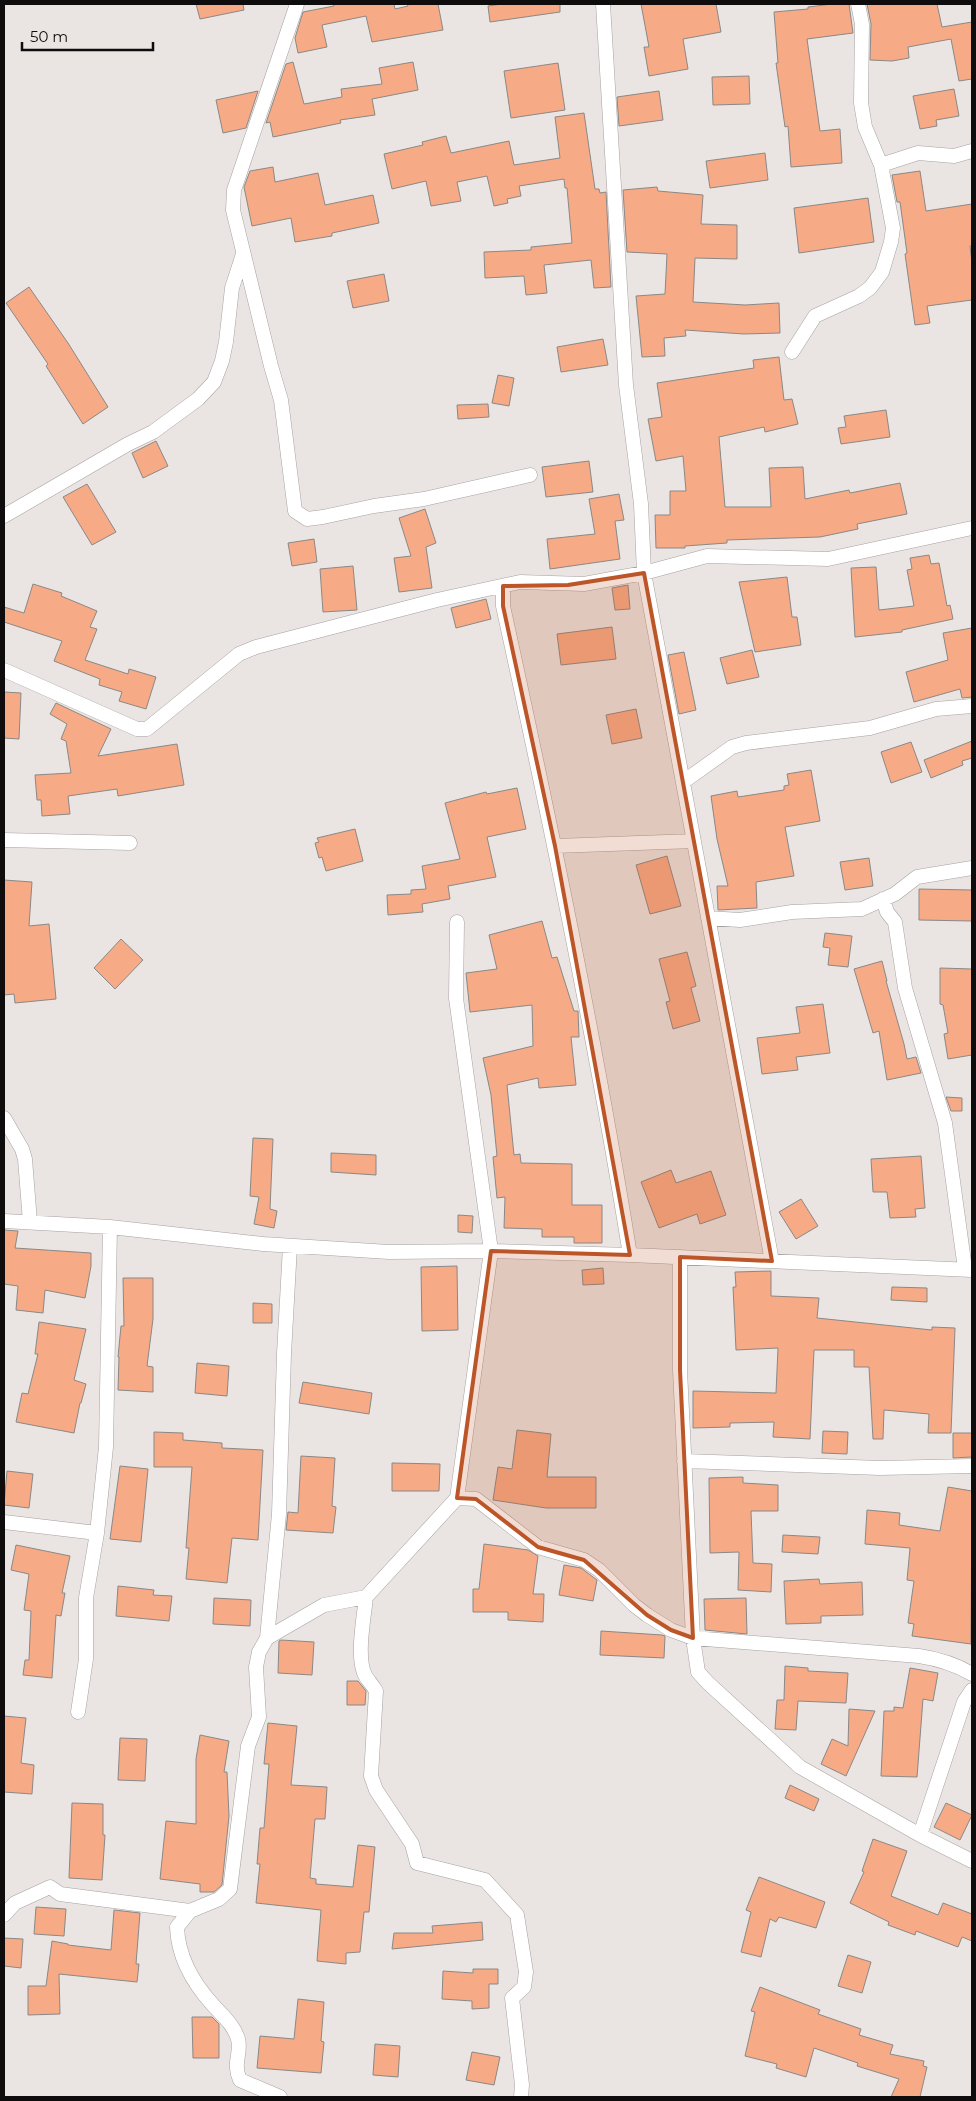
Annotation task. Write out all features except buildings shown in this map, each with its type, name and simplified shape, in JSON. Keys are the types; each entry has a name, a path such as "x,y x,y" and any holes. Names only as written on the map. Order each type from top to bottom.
{"street":[{"path":"297,4 234,190 233,210 280,400 295,510 307,519 323,517 374,506 424,499 530,475"},
{"path":"604,4 626,385 641,504 644,573 772,1261"},
{"path":"792,352 815,316 859,296 870,288 882,272 891,242 893,228 881,164 865,127 861,103 862,24 858,4"},
{"path":"881,164 918,153 954,156 972,151"},
{"path":"4,516 128,444 153,432 198,399 214,382 222,361 226,342 232,288 244,253"},
{"path":"4,670 137,729 147,729 239,654 256,647 437,600 520,582 584,584 644,573 707,556 828,559 972,528"},
{"path":"503,586 503,606 555,846 609,1125 630,1255"},
{"path":"683,782 732,747 746,743 870,728 936,709 972,706"},
{"path":"4,840 130,843"},
{"path":"555,846 694,841"},
{"path":"708,918 740,920 792,912 862,909 895,894 917,877 972,868"},
{"path":"4,1221 110,1227 290,1246 390,1252 491,1251 630,1255 969,1270 945,1123 905,988 895,922 887,912 883,899"},
{"path":"267,1638 324,1605 366,1597 457,1498 491,1251 456,998 457,922"},
{"path":"4,1118 22,1149 25,1159 30,1222"},
{"path":"78,1712 86,1659 86,1598 106,1448 110,1227"},
{"path":"280,2097 240,2080 236,2070 238,2040 232,2026 201,1991 182,1959 177,1939 177,1927 190,1911 219,1899 230,1889 248,1746 259,1717 256,1667 259,1652 267,1638 279,1514 282,1391 290,1246"},
{"path":"680,1257 680,1342 684,1461 693,1638 698,1672 800,1767 920,1835 972,1861"},
{"path":"684,1461 880,1468 972,1466"},
{"path":"457,1498 476,1499 538,1547 584,1560 599,1570 647,1616 670,1630 693,1638 919,1656 943,1660 972,1674"},
{"path":"4,1522 96,1533"},
{"path":"366,1597 362,1661 365,1676 376,1691 371,1776 376,1790 412,1844 417,1863 485,1880 516,1915 526,1972 524,1987 512,1998 522,2085 521,2097"},
{"path":"920,1835 964,1702 972,1690"},
{"path":"4,1915 15,1903 50,1887 60,1894 190,1911"}],"highlighted area":[{"path":"644,573 772,1261 680,1257 680,1370 693,1638 671,1630 647,1615 584,1560 538,1547 476,1499 457,1498 491,1251 630,1255 555,846 503,606 503,586 568,585"}]}
